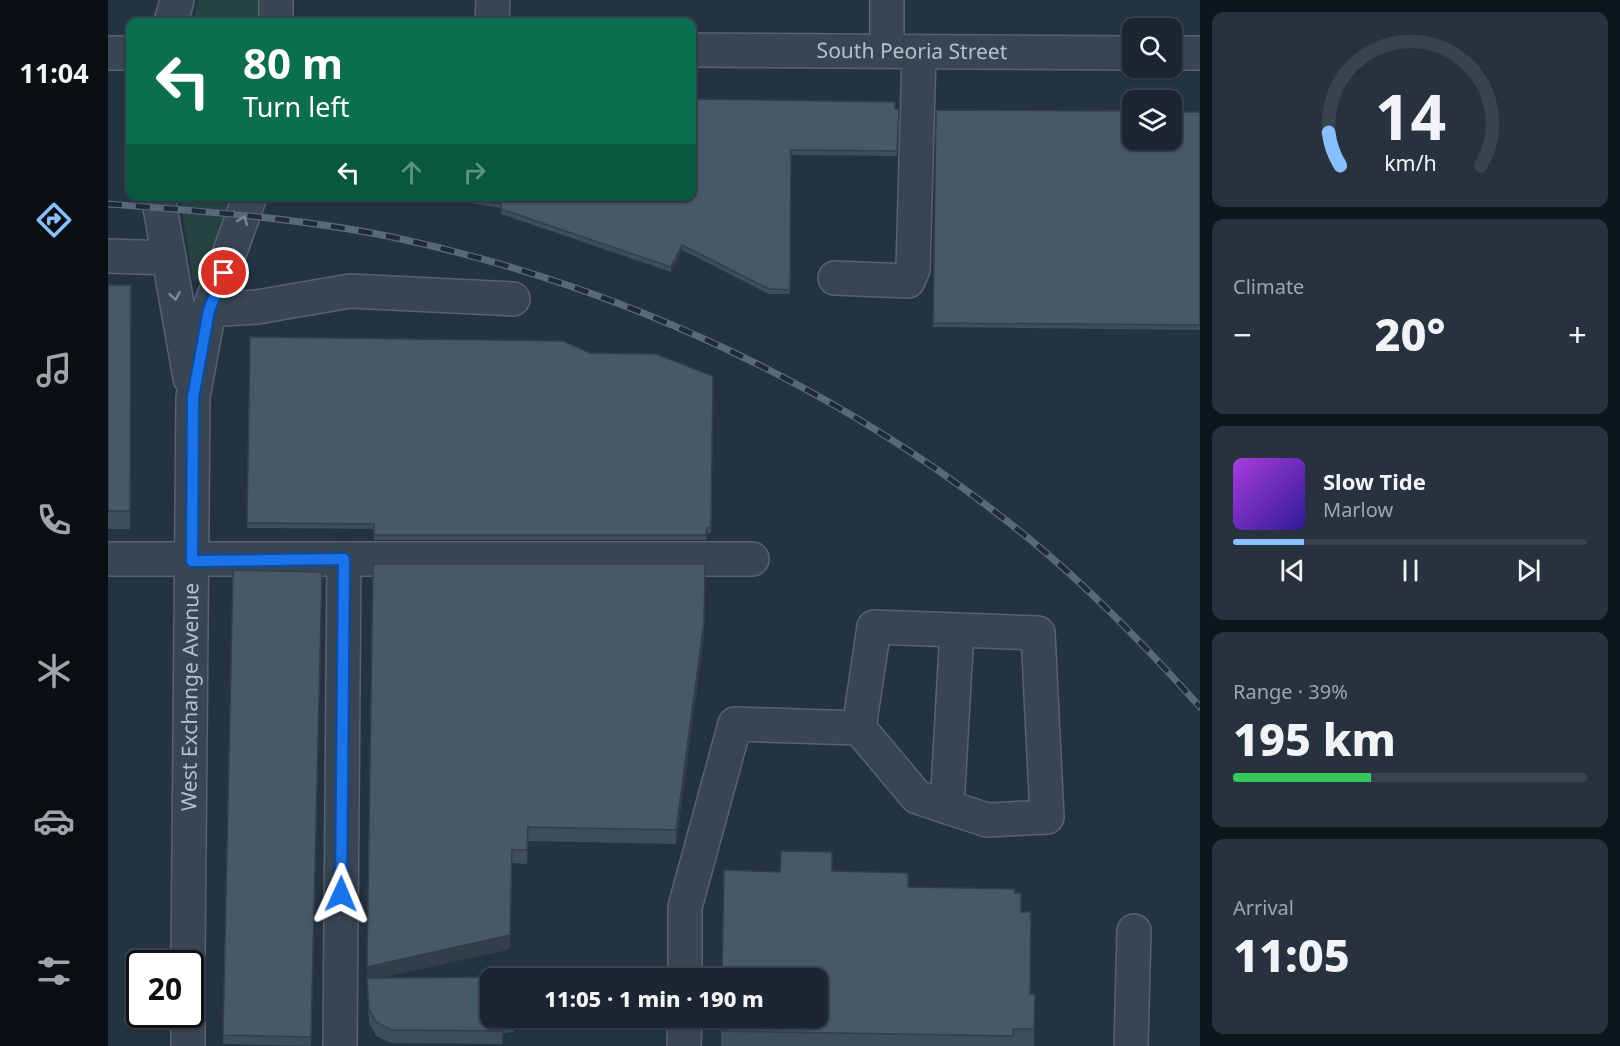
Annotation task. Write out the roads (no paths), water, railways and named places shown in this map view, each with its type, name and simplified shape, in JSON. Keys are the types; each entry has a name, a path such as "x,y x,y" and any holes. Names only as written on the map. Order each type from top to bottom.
{"street":[{"path":"172,18 177,0"},
{"path":"276,0 276,18"},
{"path":"492,18 493,0"},
{"path":"836,278 908,281 913,269 903,52 887,0"},
{"name":"South Peoria Street","path":"696,50 1122,53"},
{"path":"108,53 126,53"},
{"path":"1182,53 1200,53"},
{"name":"West Exchange Avenue","path":"159,201 193,398"},
{"name":"West Exchange Avenue","path":"188,950 193,398 209,310 248,201"},
{"path":"108,256 168,258"},
{"path":"209,310 257,307 350,291 513,299"},
{"path":"108,559 192,561 752,559"},
{"path":"340,1046 344,559"},
{"path":"685,968 685,907 735,724 859,728 917,797 987,820 1047,817 1038,633 874,627 859,728"},
{"path":"947,807 957,630"},
{"path":"1131,1046 1134,931"},
{"path":"188,1028 188,1046"},
{"path":"684,1046 685,1028"}],"railway":[{"path":"108,204 286,220 392,237 478,258 563,284 646,314 727,350 806,390 883,434 956,483 1027,537 1095,597 1200,707"}]}
